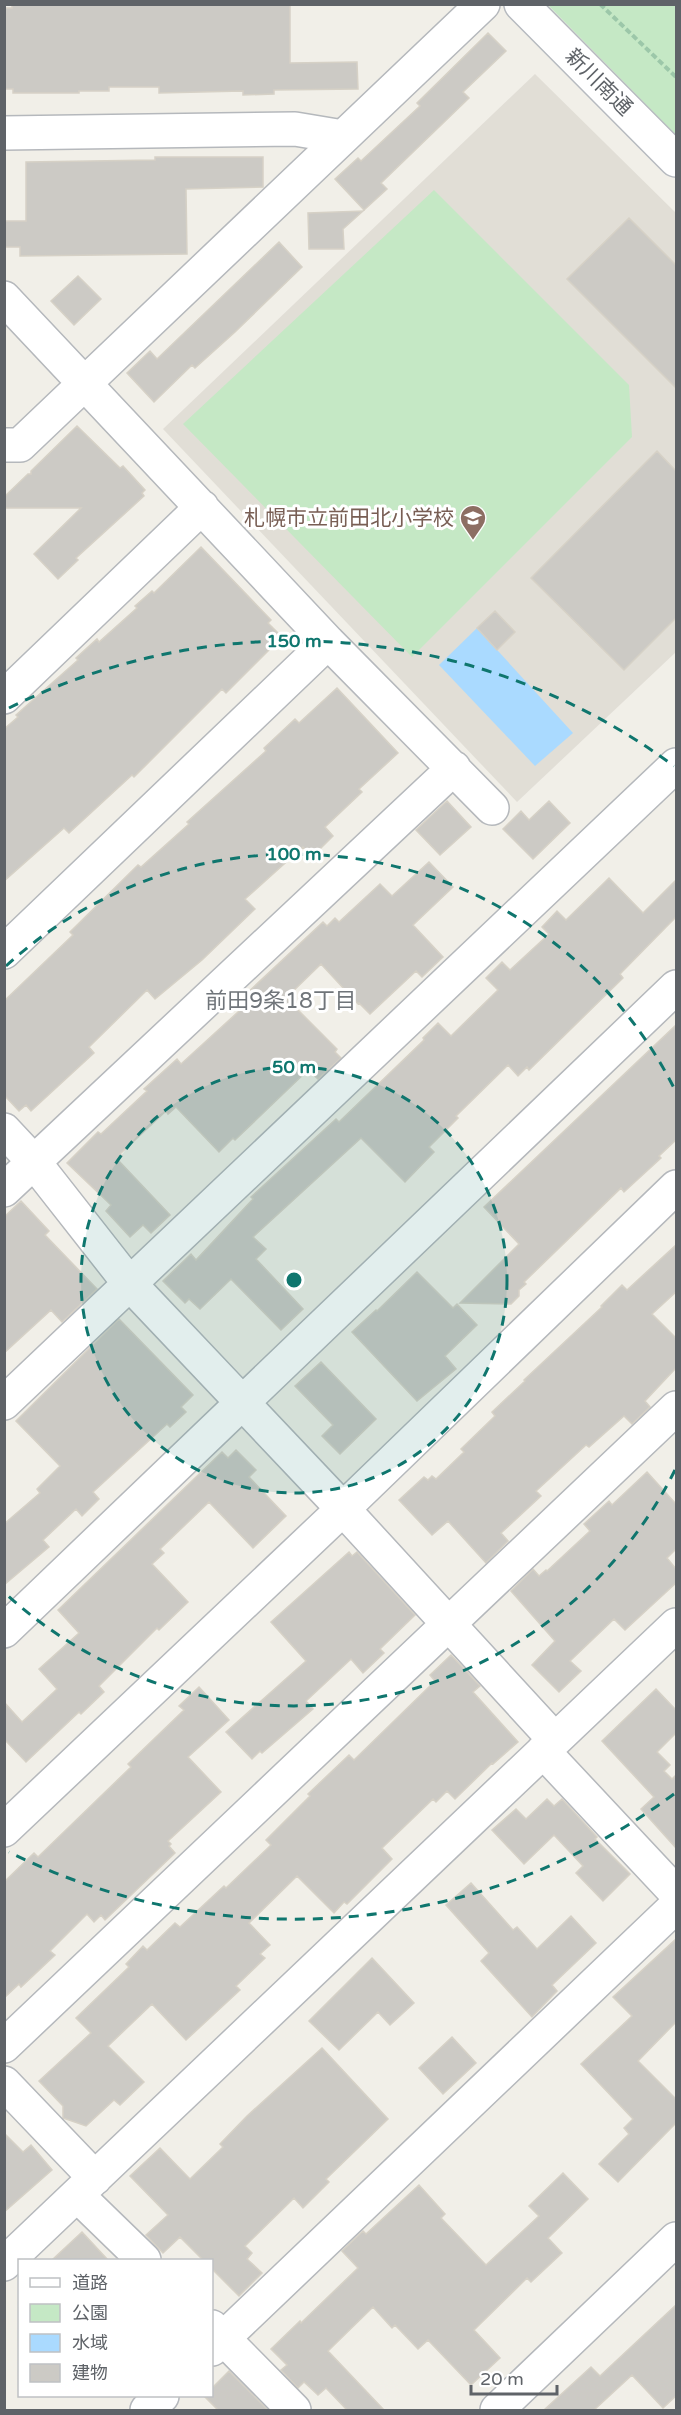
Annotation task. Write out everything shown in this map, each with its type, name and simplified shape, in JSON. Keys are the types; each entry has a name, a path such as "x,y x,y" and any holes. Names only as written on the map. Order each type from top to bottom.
{"street":[{"path":"4,445 20,445 483,4"},
{"name":"新川南通","path":"521,4 676,160"},
{"path":"4,133 296,129 343,138"},
{"path":"4,298 328,642 492,808"},
{"path":"6,693 202,507"},
{"path":"4,952 328,642"},
{"path":"4,1402 676,765"},
{"path":"4,1190 454,768"},
{"path":"4,1631 676,987"},
{"path":"4,1130 34,1162 129,1283 243,1402 449,1625 549,1746 676,1893"},
{"path":"4,1830 343,1509 676,1187"},
{"path":"4,2046 676,1408"},
{"path":"4,2264 676,1624"},
{"path":"294,2410 215,2338 676,1906"},
{"path":"4,2084 143,2259"},
{"path":"496,2410 676,2240"},
{"path":"147,2410 161,2397"}],"path":[{"path":"600,4 676,77"}],"shaded area":[{"name":"札幌市立前田北小学校","path":"535,74 676,213 676,652 517,802 163,429"}],"green space":[{"path":"548,5 676,5 676,135"},
{"path":"434,190 629,385 632,437 412,657 183,424"}],"water":[{"path":"477,628 573,733 535,766 439,665"}],"building":[{"path":"12,4 290,4 290,63 357,62 358,89 274,90 274,94 243,95 243,91 159,93 159,87 109,87 109,91 79,91 79,93 13,93 13,89 4,89 4,8 12,8"},
{"path":"488,33 506,51 463,92 469,98 381,183 387,189 364,210 335,179 358,158 361,161 420,106 417,103"},
{"path":"155,157 263,157 263,187 186,189 187,254 20,256 20,247 5,247 4,221 26,221 26,162 155,160"},
{"path":"363,211 343,229 344,249 309,249 308,213"},
{"path":"629,218 676,265 676,388 567,279"},
{"path":"279,242 302,267 235,332 195,368 192,365 154,402 127,373 150,351 157,359"},
{"path":"78,276 101,299 74,325 51,301"},
{"path":"77,426 120,468 123,466 145,490 142,493 144,496 76,558 78,560 58,579 34,554 81,508 4,508 4,497 28,474 31,474 31,471"},
{"path":"657,451 676,471 676,618 624,670 531,578"},
{"path":"201,547 271,620 268,623 282,637 226,693 222,689 134,777 132,775 69,833 64,828 4,881 4,729 18,717 16,715 78,660 76,658 97,639 99,642 137,608 135,606 152,591 154,593"},
{"path":"495,611 515,632 497,650 477,628"},
{"path":"337,688 398,753 359,789 362,792 325,827 333,836 312,857 303,847 245,899 255,909 202,960 155,999 147,990 89,1047 94,1053 31,1111 26,1105 19,1111 4,1095 4,1001 73,935 70,932 138,865 141,867 189,824 187,822 266,751 264,748 295,719 299,723"},
{"path":"447,801 471,827 440,855 416,830"},
{"path":"549,801 570,823 533,859 503,829 521,811 529,820"},
{"path":"429,862 453,887 413,925 443,957 422,977 416,971 370,1014 321,964 286,998 337,1049 335,1052 341,1058 318,1079 308,1070 235,1140 233,1138 219,1152 176,1107 168,1114 166,1111 120,1154 122,1156 118,1160 170,1215 151,1233 143,1225 130,1237 106,1211 111,1205 67,1163 98,1132 101,1134 147,1091 144,1089 177,1059 181,1064 249,1002 244,996 323,922 327,926 335,918 339,922 380,884 392,896"},
{"path":"609,878 643,913 676,880 676,917 620,974 623,978 529,1070 527,1067 518,1076 508,1065 456,1116 458,1118 429,1147 434,1152 405,1182 361,1138 253,1237 266,1249 256,1259 303,1309 281,1330 231,1279 200,1309 189,1299 185,1303 163,1281 191,1254 196,1260 253,1199 251,1197 336,1119 339,1122 424,1040 423,1038 438,1023 451,1036 498,990 486,978 502,962 510,970 549,934 542,927 557,911 566,920"},
{"path":"676,1025 676,1140 659,1156 661,1158 624,1192 621,1188 524,1282 526,1284 519,1290 519,1296 511,1304 460,1303 519,1244 484,1207"},
{"path":"21,1201 49,1231 45,1235 97,1289 62,1322 51,1310 4,1353 4,1217"},
{"path":"676,1245 676,1292 652,1314 676,1338 676,1368 645,1401 650,1407 632,1424 624,1416 589,1447 586,1445 536,1491 541,1496 501,1533 508,1541 486,1563 448,1521 432,1535 399,1500 424,1477 428,1480 432,1476 436,1479 464,1452 461,1449 495,1416 492,1412 524,1380 602,1307 622,1285 627,1290"},
{"path":"417,1272 453,1308 457,1304 477,1325 445,1356 456,1369 417,1401 352,1332"},
{"path":"119,1319 193,1395 181,1407 186,1412 170,1427 167,1424 93,1492 99,1499 82,1516 76,1509 43,1540 49,1547 4,1585 4,1524 40,1493 37,1489 60,1466 16,1421"},
{"path":"321,1362 376,1419 340,1454 322,1436 333,1425 295,1386"},
{"path":"236,1450 256,1470 249,1477 286,1516 253,1548 209,1502 160,1549 164,1553 152,1564 188,1602 159,1630 157,1628 99,1686 104,1692 81,1714 79,1712 26,1762 4,1739 4,1702 22,1722 57,1689 39,1669 79,1633 58,1610 222,1452 228,1458"},
{"path":"647,1472 676,1504 676,1549 667,1558 676,1569 676,1583 625,1630 614,1619 570,1661 581,1671 559,1692 532,1665 555,1641 511,1591 533,1569 539,1576 547,1571 590,1531 584,1524 609,1501 612,1505"},
{"path":"349,1552 352,1556 357,1552 415,1615 380,1649 384,1653 363,1673 351,1659 306,1701 313,1709 252,1759 226,1732 306,1661 271,1622"},
{"path":"451,1655 480,1686 473,1692 518,1742 492,1763 455,1799 447,1791 436,1802 433,1799 382,1848 392,1859 347,1904 344,1902 334,1913 297,1876 249,1923 270,1945 260,1954 265,1958 236,1986 240,1990 186,2040 152,2004 108,2046 144,2082 120,2105 114,2100 86,2126 63,2118 63,2106 39,2081 91,2033 76,2018 129,1967 126,1964 143,1946 147,1950 175,1923 180,1927 224,1886 226,1888 271,1845 266,1840 310,1796 308,1794 349,1755 354,1760 435,1681 430,1675"},
{"path":"199,1687 229,1720 188,1757 221,1792 168,1841 175,1853 105,1920 101,1915 94,1922 87,1914 50,1951 55,1955 21,1987 19,1984 4,1998 4,1882 34,1853 38,1857 131,1767 128,1764 184,1710 179,1706"},
{"path":"656,1689 676,1710 676,1733 657,1752 670,1765 664,1771 672,1779 676,1775 676,1848 641,1809 654,1797 602,1741"},
{"path":"547,1799 554,1806 562,1799 597,1837 595,1839 630,1874 603,1901 576,1873 583,1866 554,1835 524,1864 492,1830 516,1809 526,1819"},
{"path":"471,1883 513,1930 517,1927 537,1949 571,1916 596,1943 552,1985 557,1991 532,2017 481,1961 489,1953 446,1905"},
{"path":"676,1939 676,2022 638,2061 676,2099 676,2123 618,2182 599,2164 629,2134 624,2128 633,2119 581,2064 632,2016 613,1997"},
{"path":"372,1958 414,2003 390,2025 378,2012 339,2050 309,2021"},
{"path":"452,2037 476,2063 443,2094 419,2068"},
{"path":"322,2048 388,2119 326,2179 329,2182 303,2208 294,2198 245,2246 252,2253 247,2259 262,2273 239,2296 213,2270 213,2259 202,2259 180,2237 163,2253 146,2235 168,2215 130,2176 160,2148 190,2179 223,2147 220,2144 247,2116"},
{"path":"4,2133 23,2152 31,2145 52,2170 4,2212"},
{"path":"563,2173 588,2199 548,2238 562,2253 531,2282 527,2278 474,2330 500,2358 471,2385 428,2340 418,2349 395,2325 392,2328 373,2307 328,2351 384,2410 347,2410 326,2388 318,2395 304,2382 298,2388 281,2370 287,2365 271,2349 358,2268 342,2251 363,2231 366,2234 419,2185 445,2214 441,2218 486,2265 539,2216 529,2206"},
{"path":"82,2232 107,2259 53,2259"},
{"path":"676,2305 676,2396 663,2408 632,2375 594,2410 544,2410 591,2367 600,2376"},
{"path":"229,2371 268,2410 218,2410 205,2397 213,2397 213,2387"}],"place":[{"name":"札幌市立前田北小学校","path":"473,541"}],"district":[{"name":"前田9条18丁目","path":"281,1000"}]}
